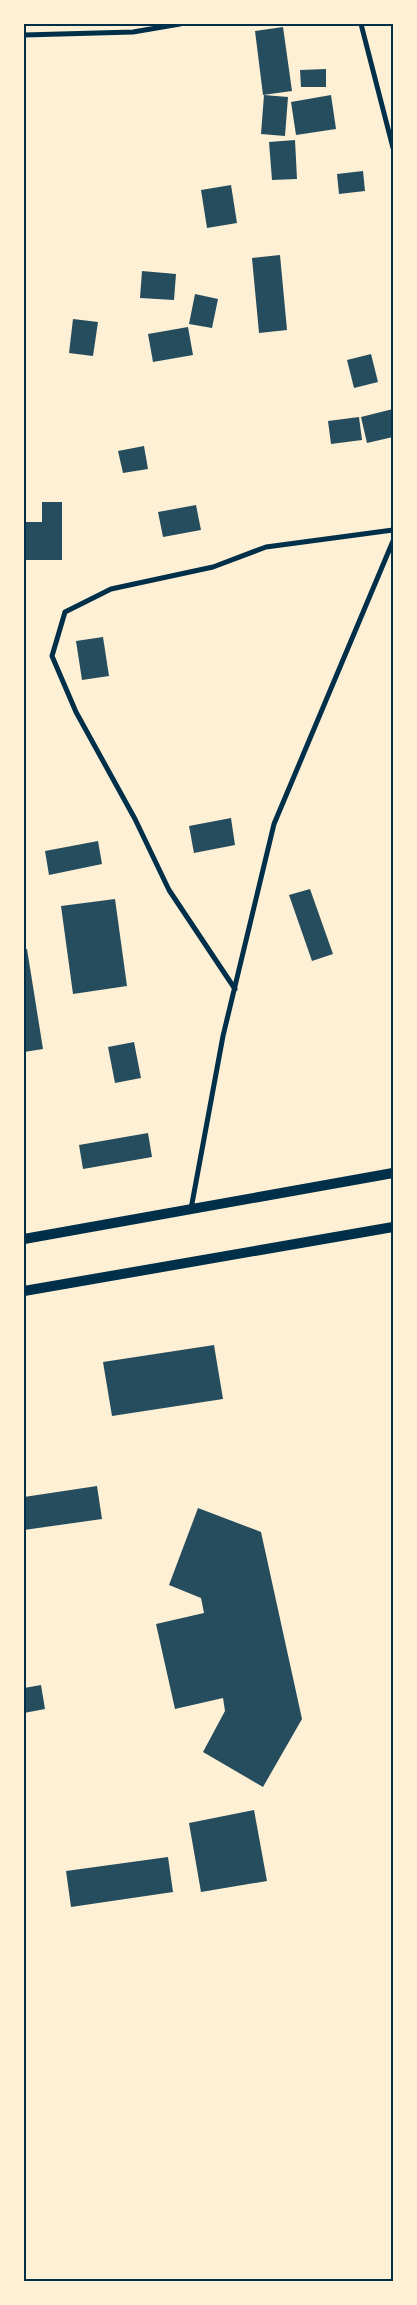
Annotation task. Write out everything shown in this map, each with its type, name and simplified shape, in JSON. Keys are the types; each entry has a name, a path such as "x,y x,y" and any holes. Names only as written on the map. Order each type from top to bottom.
{"main road":[{"path":"24,1239 393,1173"},
{"path":"24,1291 393,1227"}],"street":[{"path":"24,35 133,32 180,24"},
{"path":"361,24 393,148"},
{"path":"235,989 169,890 135,820 76,712 52,656 65,612 111,589 213,567 266,547 393,530"},
{"path":"191,1209 223,1036 274,824 393,541"}],"building":[{"path":"283,27 292,91 263,95 255,31"},
{"path":"326,69 326,87 301,87 300,70"},
{"path":"264,95 288,97 285,136 261,134"},
{"path":"331,95 336,129 296,135 291,102"},
{"path":"295,140 297,179 272,180 269,142"},
{"path":"363,171 365,191 339,194 337,174"},
{"path":"231,185 237,223 207,228 201,190"},
{"path":"280,255 287,330 259,333 252,258"},
{"path":"142,271 176,274 174,300 140,298"},
{"path":"195,294 218,299 212,328 189,324"},
{"path":"73,319 98,322 93,356 69,353"},
{"path":"188,327 193,355 153,362 148,334"},
{"path":"371,354 378,382 354,388 347,360"},
{"path":"393,409 393,437 367,443 361,417"},
{"path":"359,417 362,440 331,444 328,421"},
{"path":"144,446 148,469 123,473 118,451"},
{"path":"42,502 62,502 62,560 26,560 26,522 42,522"},
{"path":"196,505 201,530 163,537 158,512"},
{"path":"103,637 109,676 82,680 76,641"},
{"path":"231,818 235,845 194,853 189,826"},
{"path":"98,841 102,864 49,875 45,851"},
{"path":"310,889 333,954 312,961 289,895"},
{"path":"115,899 127,986 73,994 61,906"},
{"path":"24,949 27,949 43,1049 24,1052"},
{"path":"134,1042 141,1078 115,1083 108,1047"},
{"path":"148,1133 152,1157 83,1169 79,1145"},
{"path":"214,1345 223,1399 112,1416 103,1362"},
{"path":"97,1486 102,1519 24,1530 24,1497"},
{"path":"198,1508 261,1532 302,1719 263,1787 203,1752 225,1711 223,1698 175,1709 156,1624 204,1613 201,1598 169,1585"},
{"path":"41,1685 45,1709 24,1713 24,1688"},
{"path":"254,1810 267,1881 201,1892 189,1823"},
{"path":"168,1857 173,1892 71,1907 66,1871"}]}
